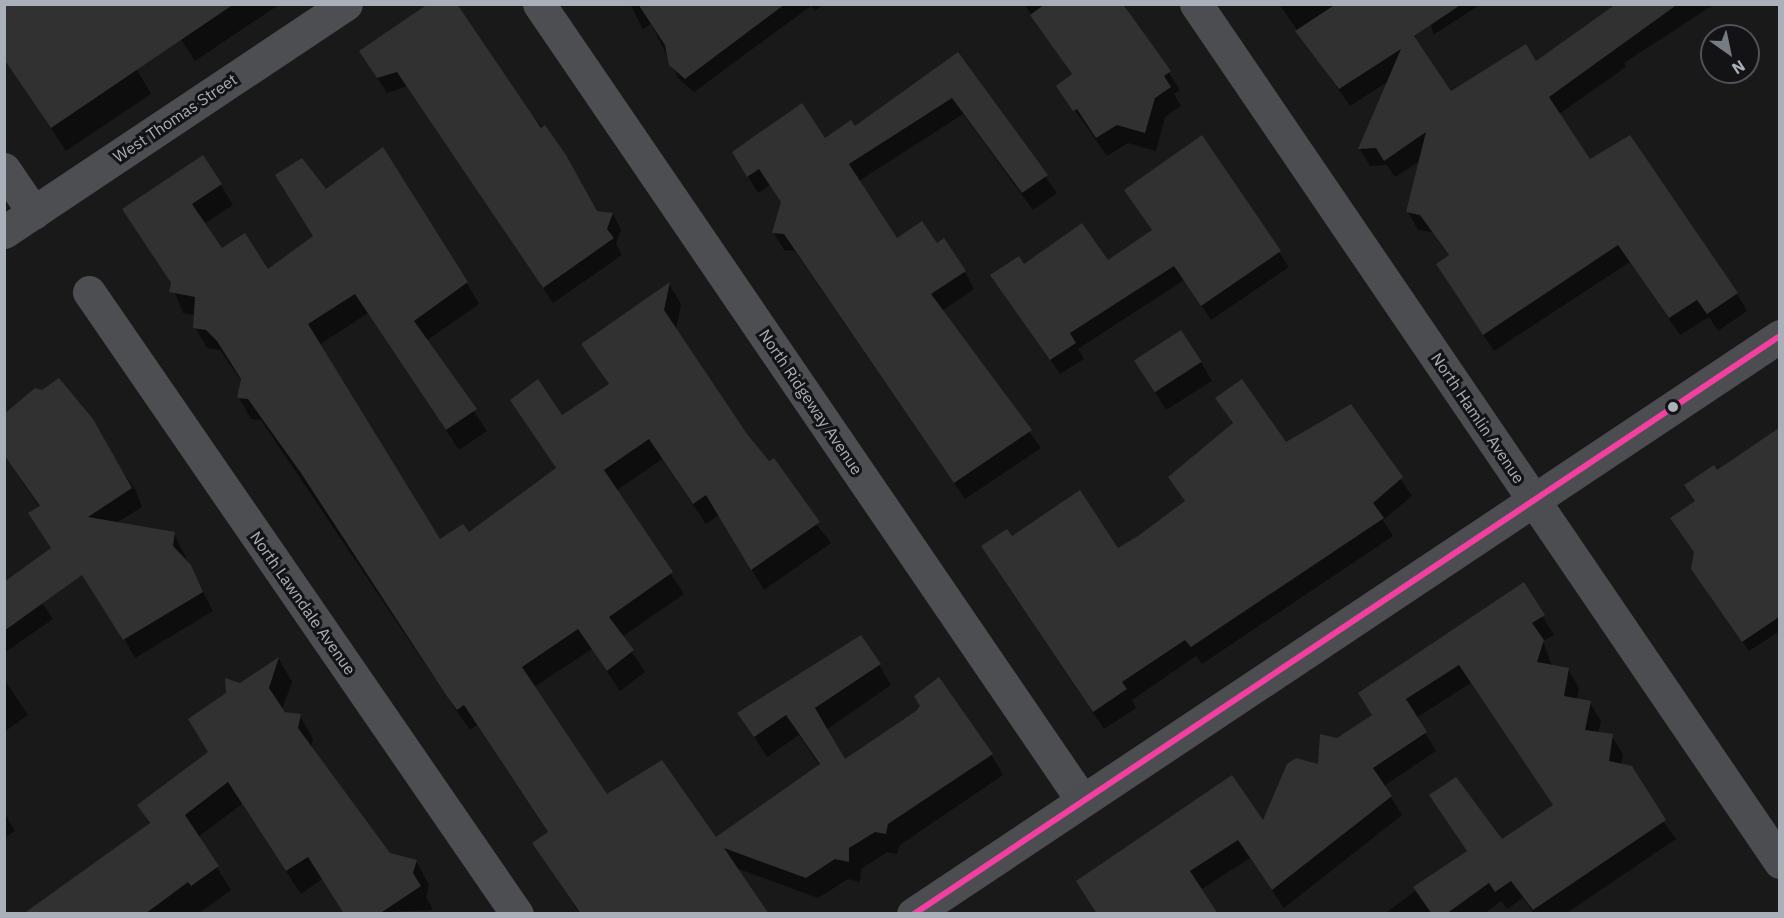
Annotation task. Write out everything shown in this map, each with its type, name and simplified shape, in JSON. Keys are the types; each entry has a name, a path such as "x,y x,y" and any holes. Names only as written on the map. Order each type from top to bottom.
{"main road":[{"name":"North Hamlin Avenue","path":"1196,4 1779,862"},
{"path":"913,914 1779,336"}],"street":[{"name":"West Thomas Street","path":"4,232 346,4"},
{"name":"North Ridgeway Avenue","path":"539,4 1082,800"},
{"path":"4,169 34,213"},
{"name":"North Lawndale Avenue","path":"89,292 517,914"}],"building":[{"path":"4,4 234,4 51,128 4,59"},
{"path":"428,4 457,4 541,128 545,125 566,155 597,211 613,213 607,229 614,238 543,288 397,72 377,78 359,51"},
{"path":"638,4 785,4 685,79 669,65 665,45"},
{"path":"1045,4 1123,4 1171,71 1164,76 1171,87 1155,98 1145,133 1117,125 1096,138 1077,109 1073,111 1056,86 1072,74 1030,15"},
{"path":"1336,4 1462,4 1414,36 1451,91 1526,44 1536,61 1616,4 1678,4 1549,97 1590,159 1630,135 1738,293 1707,314 1697,300 1669,318 1618,245 1483,335 1436,264 1449,255 1420,215 1406,212 1426,132 1384,161 1376,148 1358,149 1401,49 1339,89 1295,31"},
{"path":"958,52 1048,175 1022,193 952,98 849,164 897,238 922,221 937,243 944,238 966,271 931,294 1032,430 954,483 784,234 772,233 781,202 759,169 747,177 732,152 802,103 825,138 851,120 855,126"},
{"path":"1202,135 1281,251 1201,306 1174,266 1070,333 1076,343 1050,360 990,275 1019,256 1024,264 1082,223 1108,260 1152,230 1124,190"},
{"path":"383,147 468,282 414,321 477,409 446,430 355,294 308,324 440,539 463,524 469,532 556,468 510,400 538,379 562,415 609,384 581,344 670,282 664,310 747,434 769,461 774,458 820,522 751,570 706,495 693,504 649,439 604,470 673,572 609,617 634,650 607,671 578,629 522,667 607,794 662,760 716,837 820,764 786,715 754,737 737,713 861,635 881,664 815,708 845,759 916,711 920,706 914,696 939,677 993,754 888,824 886,834 875,832 849,848 849,862 835,859 806,878 724,848 769,914 581,914 532,843 548,832 464,705 457,710 446,695 301,473 248,399 237,398 241,379 217,341 206,330 193,328 195,297 169,292 171,283 122,209 203,155 222,184 192,204 222,248 245,233 268,269 313,236 275,175 302,158 326,189"},
{"path":"1181,330 1202,362 1155,392 1134,360"},
{"path":"59,378 93,419 132,488 88,517 175,532 173,546 191,565 203,592 123,640 82,575 4,631 4,582 51,548 28,513 40,506 4,455 4,414 35,388 42,390"},
{"path":"1242,379 1286,442 1351,404 1403,477 1373,503 1384,518 1191,647 1185,640 1122,682 1127,689 1093,712 981,546 1007,529 1012,536 1080,490 1118,548 1138,536 1185,501 1168,477 1233,423 1215,398"},
{"path":"1779,428 1779,617 1742,642 1691,569 1694,552 1670,518 1695,501 1684,485 1714,465 1717,470"},
{"path":"1524,582 1545,615 1532,623 1544,640 1537,662 1569,668 1564,696 1591,701 1585,730 1613,734 1609,761 1632,766 1666,820 1533,910 1511,881 1495,892 1489,883 1446,914 1432,914 1413,887 1467,851 1429,795 1456,777 1502,839 1553,805 1459,665 1406,699 1427,732 1373,768 1392,796 1272,890 1238,840 1190,871 1218,914 1097,914 1076,881 1232,775 1263,820 1287,764 1296,758 1318,764 1320,734 1337,738 1372,715 1358,693"},
{"path":"279,657 269,688 285,712 301,714 298,728 390,853 417,860 413,873 421,886 379,914 344,914 308,857 286,871 228,782 185,815 219,866 191,886 188,882 145,914 23,914 150,823 137,805 208,752 188,719 226,693 225,678 240,683"}],"transit line":[{"path":"914,914 1780,336"}]}
